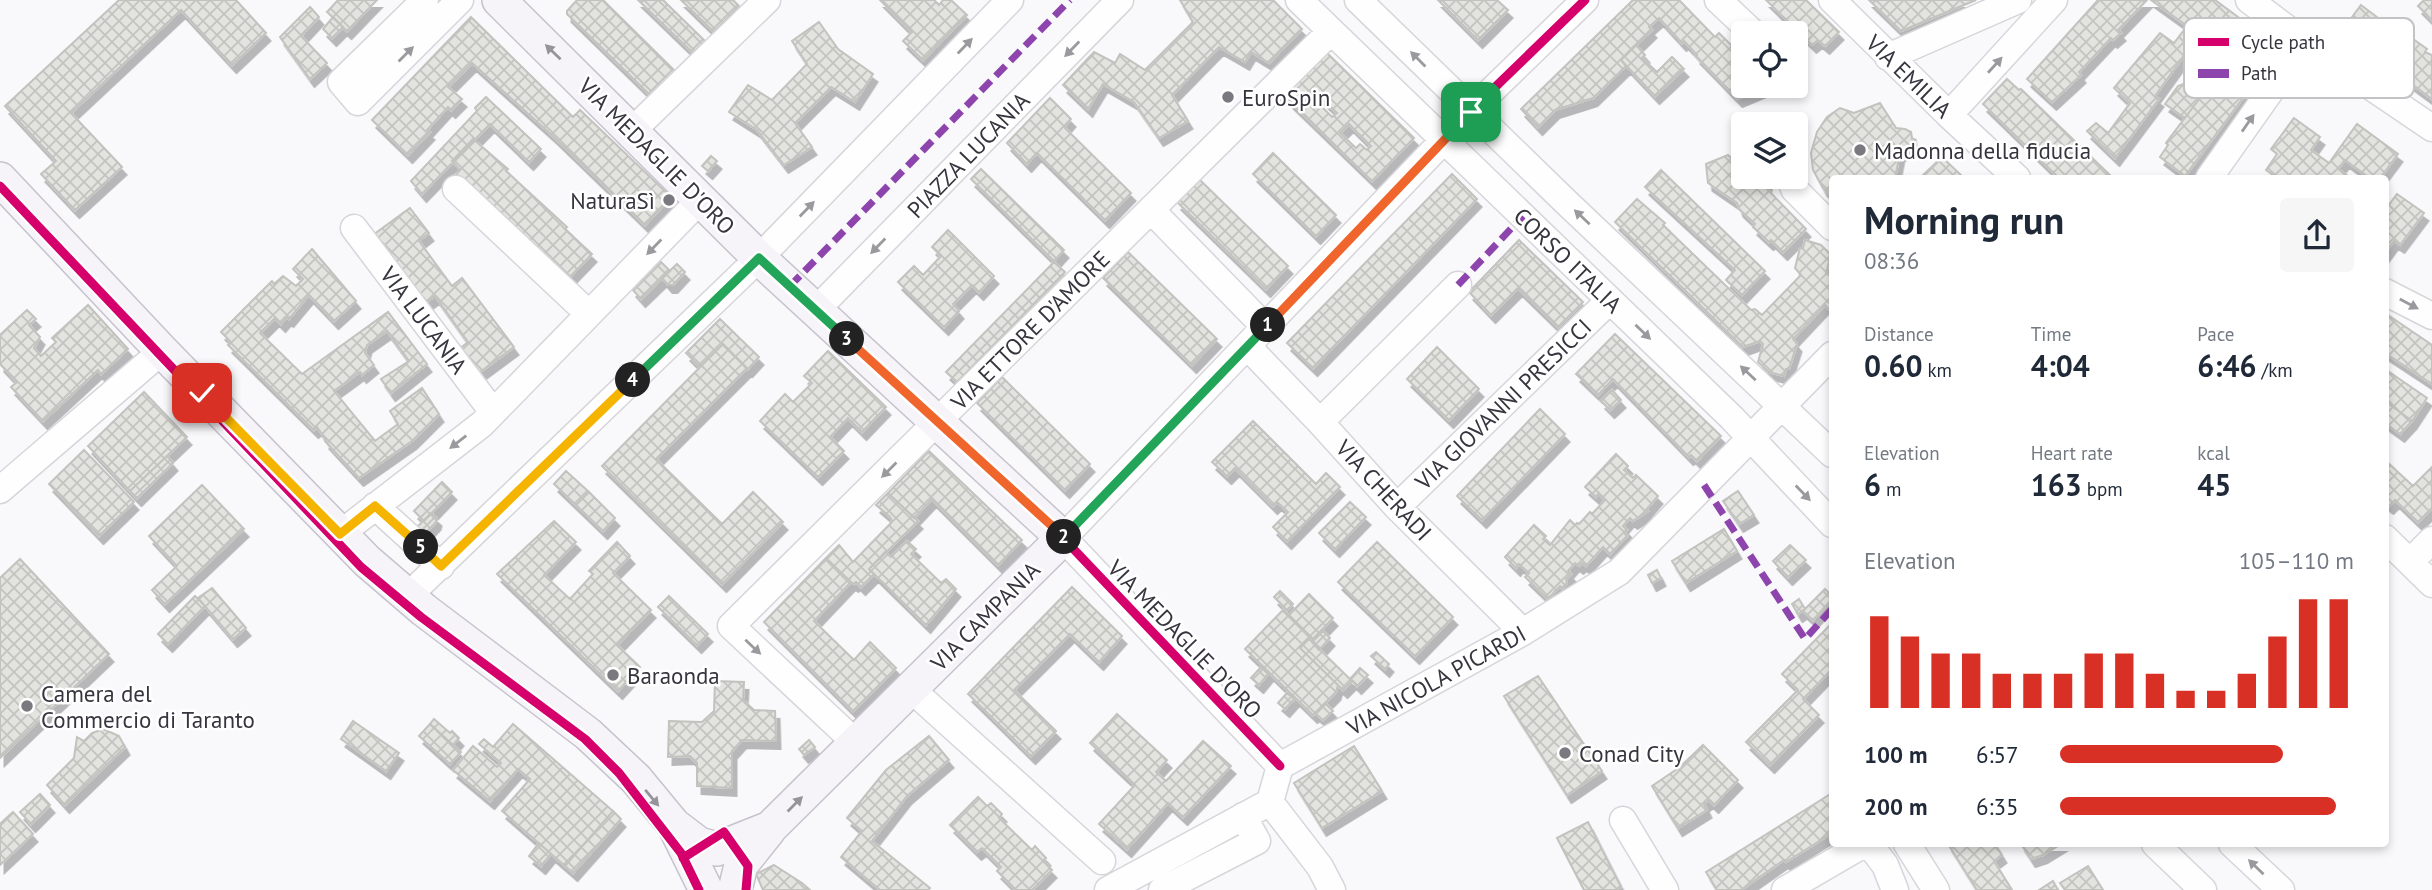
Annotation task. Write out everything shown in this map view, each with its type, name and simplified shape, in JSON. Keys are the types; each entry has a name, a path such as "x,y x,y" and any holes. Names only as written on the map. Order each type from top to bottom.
{"main road":[{"name":"VIA MEDAGLIE D'ORO","path":"499,0 702,198 759,258 1063,538"},
{"path":"0,180 367,561 498,668 588,734 636,779 674,825 706,890"},
{"name":"VIA CAMPANIA","path":"674,825 699,844 717,849 770,828 1063,538"},
{"path":"735,890 740,865 770,828"}],"street":[{"path":"425,0 341,82 358,102 460,0"},
{"path":"633,130 767,0"},
{"path":"408,596 759,258 1010,0"},
{"name":"PIAZZA LUCANIA","path":"816,310 1120,0"},
{"name":"CORSO ITALIA","path":"1299,0 1751,438 1829,521"},
{"name":"CORSO ITALIA","path":"1358,0 1471,112 1829,451"},
{"name":"VIA CAMPANIA","path":"1063,538 1471,112 1585,0"},
{"path":"1718,0 1740,21"},
{"name":"VIA EMILIA","path":"1832,0 2010,175"},
{"path":"1888,57 2018,0"},
{"path":"1949,115 2054,0"},
{"path":"2249,0 2273,18"},
{"name":"VIA ETTORE D'AMORE","path":"856,743 731,626 1331,31"},
{"path":"2211,175 2265,98"},
{"path":"2388,98 2432,128"},
{"path":"456,189 589,314"},
{"path":"1794,189 1829,225"},
{"path":"340,534 482,424 702,198"},
{"path":"1151,210 1265,327"},
{"name":"VIA LUCANIA","path":"354,228 494,412"},
{"path":"1320,422 1458,285"},
{"path":"2389,294 2432,316"},
{"name":"VIA GIOVANNI PRESICCI","path":"1397,508 1610,300"},
{"name":"VIA CHERADI","path":"1247,346 1397,508 1523,632"},
{"path":"9,483 162,351"},
{"name":"VIA NICOLA PICARDI","path":"1280,766 1523,632 1619,572 1829,358"},
{"path":"375,506 441,566"},
{"name":"VIA MEDAGLIE D'ORO","path":"1063,538 1280,766"},
{"path":"2410,562 2432,540"},
{"path":"2389,542 2432,584"},
{"name":"VIA CAMPANIA","path":"911,689 1102,861"},
{"path":"1108,890 1270,802 1280,766"},
{"path":"1270,802 1320,867 1332,890"},
{"path":"1162,890 1258,841 1243,816"},
{"path":"1623,820 1665,890"},
{"path":"1785,890 1861,847"},
{"path":"1869,847 1885,865 1895,890"},
{"path":"1909,847 1936,890"},
{"path":"2158,847 2203,890"},
{"path":"2235,847 2281,890"}],"building":[{"path":"119,0 236,0 266,33 232,65 181,10 71,113 122,167 75,210 41,174 56,161 5,106"},
{"path":"338,0 377,0 347,31 327,12"},
{"path":"577,0 603,0 675,71 651,96 567,14"},
{"path":"638,0 663,0 705,41 693,53"},
{"path":"681,0 733,0 739,6 714,32"},
{"path":"880,0 934,0 939,5 943,0 951,0 967,15 923,60 903,41 912,32"},
{"path":"1180,0 1273,0 1302,29 1269,63 1251,52 1245,62 1219,47 1172,95 1188,121 1159,138 1134,102 1103,84 1088,109 1063,85 1094,52 1115,63 1120,54 1145,70 1193,22"},
{"path":"1438,0 1497,0 1508,10 1478,40"},
{"path":"1633,0 1679,0 1715,37 1719,33 1731,45 1731,92 1659,18 1649,27 1652,30 1621,60 1626,66 1593,98 1555,110 1538,127 1521,109"},
{"path":"1766,0 1806,0 1839,32 1825,46 1818,40 1812,45 1808,41 1808,21 1787,21"},
{"path":"1869,0 1976,0 1901,31"},
{"path":"2098,0 2147,0 2118,30 2121,33 2113,40 2111,38 2079,72 2081,75 2052,102 2027,79"},
{"path":"2151,0 2215,0 2239,18 2184,18 2184,24"},
{"path":"2424,0 2432,0 2432,20 2418,6"},
{"path":"2361,5 2378,18 2351,18"},
{"path":"310,7 319,17 301,36 327,63 310,79 280,37"},
{"path":"333,17 343,27 332,38 323,29"},
{"path":"471,17 573,117 580,110 671,197 645,225 472,63 448,87 462,99 451,110 448,107 427,130 430,132 408,155 372,120"},
{"path":"819,22 838,49 873,74 855,102 831,87 795,123 812,147 784,165 757,130 729,112 748,85 772,100 807,64 792,41"},
{"path":"2184,30 2184,56 2155,96 2159,99 2115,158 2087,131 2096,123 2108,133 2130,103 2114,88 2160,33 2174,43"},
{"path":"2414,40 2427,49 2425,52 2432,55 2432,99 2414,86"},
{"path":"1636,45 1645,55 1642,58 1657,72 1672,57 1684,69 1655,96 1621,60"},
{"path":"1325,51 1414,138 1372,181 1283,95","holes":["1318,95 1337,113 1332,117 1319,104 1315,108 1310,103","1349,124 1371,146 1367,150 1360,144 1356,148 1340,133"]},
{"path":"2007,79 2021,89 2110,175 2056,175 1983,104"},
{"path":"2184,84 2184,98 2200,98 2185,118 2165,104 2178,86"},
{"path":"486,97 541,149 529,162 490,124 422,194 411,181 477,111 475,108"},
{"path":"1050,98 1071,119 1064,127 1131,193 1105,220 1037,153 1027,164 1007,143"},
{"path":"2200,98 2243,98 2186,175 2160,157 2168,145 2166,143"},
{"name":"Madonna della fiducia","path":"1880,103 1896,128 1911,132 1913,144 1900,153 1896,175 1829,175 1829,194 1813,170 1811,153 1817,132 1827,117 1840,108 1854,113"},
{"path":"2294,118 2320,137 2311,150 2329,163 2357,124 2398,154 2382,175 2366,175 2345,160 2338,169 2347,175 2273,175 2266,170 2277,154 2271,149"},
{"path":"473,139 508,169 506,171 592,254 566,281 455,176 460,170 452,161"},
{"path":"1273,153 1336,215 1316,236 1253,174"},
{"path":"1728,155 1731,189 1767,189 1806,229 1783,252 1753,227 1755,224 1739,209 1737,203 1708,183 1706,164"},
{"path":"711,156 717,161 708,171 702,166"},
{"path":"1942,157 1961,175 1923,175"},
{"path":"981,169 1064,250 1054,261 971,179"},
{"path":"1661,170 1765,271 1742,295 1726,280 1735,270 1645,187"},
{"path":"1452,174 1477,199 1313,368 1287,343"},
{"path":"1199,179 1288,266 1266,289 1177,202"},
{"path":"2397,194 2424,213 2400,245 2394,241 2389,248 2389,205"},
{"path":"1637,199 1665,223 1663,225 1751,310 1755,309 1762,315 1801,275 1795,268 1805,240 1821,245 1829,253 1826,273 1829,275 1829,309 1825,305 1793,339 1797,344 1784,376 1769,372 1758,362 1763,344 1760,341 1743,347 1615,222"},
{"path":"410,208 429,233 419,241 452,286 462,278 514,347 476,375 458,350 468,342 435,296 424,304 373,235"},
{"path":"948,230 994,276 979,292 972,285 953,304 959,311 944,327 898,282 914,266 923,275 941,256 932,247"},
{"path":"1519,240 1583,302 1558,327 1518,288 1491,315 1469,292"},
{"path":"312,249 356,301 334,321 309,295 289,319 287,317 281,324 275,318 260,333 302,374 388,312 427,364 391,393 381,379 409,361 387,331 367,345 365,353 374,365 334,391 375,441 398,424 390,411 422,388 439,414 412,441 359,478 325,441 317,427 314,430 228,345 231,342 221,332 272,281 274,284 283,276 296,286 303,279 293,269"},
{"path":"1128,252 1217,339 1192,365 1103,278"},
{"path":"660,261 670,271 641,299 632,289"},
{"path":"1054,262 1065,272 957,382 946,372"},
{"path":"677,264 685,272 673,285 668,285 662,278"},
{"path":"88,305 128,349 101,374 98,370 43,421 11,387 17,382 0,364 0,335 27,310 36,319 29,325 40,337 34,348 41,356 56,342 52,338"},
{"path":"2389,316 2432,345 2432,384 2389,356"},
{"path":"720,319 759,357 748,369 723,344 700,367 686,353"},
{"path":"1615,334 1721,436 1697,461 1691,455 1689,457 1613,379 1598,395 1576,374"},
{"path":"723,344 747,368 656,459 722,524 753,492 783,522 722,584 602,466"},
{"path":"1437,347 1479,389 1449,420 1407,379"},
{"path":"828,351 886,407 862,432 848,418 830,437 844,451 818,477 760,421 785,394 793,402 812,383 804,376"},
{"path":"2389,372 2427,398 2412,421 2389,404"},
{"path":"1002,377 1090,464 1065,490 977,403"},
{"path":"1612,390 1621,400 1610,410 1601,401"},
{"path":"144,392 187,437 130,491 88,446"},
{"path":"2389,404 2412,421 2400,434 2389,426"},
{"path":"1540,409 1565,434 1482,520 1457,496"},
{"path":"1253,421 1316,484 1326,473 1340,487 1287,541 1273,527 1288,512 1277,502 1273,506 1235,468 1227,476 1212,462"},
{"path":"84,450 134,502 99,536 49,484"},
{"path":"929,451 1022,540 998,565 932,499 914,518 888,493"},
{"path":"1616,454 1628,466 1624,470 1633,478 1636,475 1658,496 1646,510 1648,511 1633,521 1630,518 1623,526 1627,530 1624,533 1627,536 1610,554 1603,547 1586,566 1575,563 1568,571 1571,574 1566,579 1567,583 1562,588 1560,586 1548,599 1525,577 1529,573 1519,564 1516,568 1505,557 1534,525 1546,536 1543,539 1550,545 1570,520 1575,525 1579,524 1590,512 1592,514 1605,500 1598,494 1596,497 1585,487"},
{"path":"167,456 173,463 137,498 130,491"},
{"path":"2389,464 2413,486 2432,467 2432,508 2418,522 2395,500 2389,506"},
{"path":"566,471 589,492 576,505 554,484"},
{"path":"442,482 452,492 424,521 414,511"},
{"path":"202,485 244,529 165,604 152,590 177,566 149,536"},
{"path":"1738,491 1754,515 1739,524 1723,501"},
{"path":"589,492 615,518 603,531 576,505"},
{"path":"888,493 918,521 869,569 874,574 861,587 856,582 851,582 826,558 839,545 853,562 889,525 892,521 890,517 876,505"},
{"path":"1350,502 1366,517 1335,549 1319,533"},
{"path":"431,513 437,518 436,522 423,536 416,528"},
{"path":"554,521 576,542 544,575 570,599 593,574 589,571 617,542 630,556 613,573 651,610 617,645 640,667 618,691 497,574"},
{"path":"1724,529 1737,551 1686,583 1672,561"},
{"path":"907,541 916,549 911,554 941,583 946,579 956,589 926,625 869,569 885,552 891,557"},
{"path":"1377,542 1453,617 1415,656 1338,582"},
{"path":"1790,545 1806,560 1788,577 1773,561"},
{"path":"826,558 851,582 814,621 854,660 870,642 896,668 853,711 764,622"},
{"name":"Camera del Commercio di Taranto","path":"20,559 109,654 0,758 0,578"},
{"path":"1657,570 1661,578 1652,583 1648,575"},
{"path":"1072,587 1122,636 1099,662 1070,634 1014,690 1056,731 1031,756 968,694"},
{"path":"212,588 246,628 233,639 198,598"},
{"path":"1825,589 1829,593 1829,602 1813,620 1803,611"},
{"path":"1280,591 1293,604 1287,610 1274,597"},
{"path":"1309,594 1333,618 1313,639 1289,615"},
{"path":"195,596 205,606 168,644 158,634"},
{"path":"669,596 708,634 697,645 658,607"},
{"path":"1799,599 1805,609 1798,614 1792,604"},
{"path":"1283,610 1311,637 1300,648 1338,685 1336,692 1313,715 1245,649"},
{"path":"1829,626 1829,672 1803,699 1819,715 1770,765 1746,742 1798,690 1782,674"},
{"path":"1323,631 1330,638 1319,650 1312,642"},
{"path":"1309,639 1352,681 1343,690 1300,648"},
{"path":"1376,652 1389,664 1385,669 1371,656"},
{"path":"1261,667 1268,674 1259,685 1251,678"},
{"path":"1360,668 1368,675 1357,686 1350,679"},
{"name":"Conad City","path":"1538,676 1602,771 1567,795 1504,696"},
{"path":"715,681 744,682 743,700 754,710 775,711 776,741 742,740 732,751 732,788 697,786 697,763 690,756 668,757 669,721 702,722 714,711"},
{"path":"1287,693 1294,699 1285,709 1278,703"},
{"path":"1325,703 1333,711 1323,720 1315,713"},
{"path":"1117,714 1167,760 1156,772 1166,781 1203,741 1231,766 1183,817 1168,803 1127,849 1099,824 1135,785 1090,743"},
{"path":"434,719 459,738 453,745 430,724"},
{"path":"353,721 399,753 386,771 341,739"},
{"path":"430,724 461,752 450,764 419,736"},
{"path":"513,724 613,811 565,866 502,811 530,779 518,769 490,801 453,770 473,746 497,767 501,763 479,744 484,739 493,747"},
{"path":"103,729 119,736 125,747 65,805 47,785 74,758 77,737 84,741 92,733"},
{"path":"929,736 949,760 907,796 872,841 930,888 880,890 841,857 862,831 847,818 886,770"},
{"path":"809,740 815,747 804,755 799,749"},
{"path":"1703,745 1738,780 1714,805 1709,800 1704,804 1707,810 1678,828 1652,786 1680,767"},
{"path":"1354,746 1382,791 1322,828 1294,783"},
{"path":"40,794 50,805 31,824 20,812"},
{"path":"1829,795 1829,835 1786,862 1784,860 1741,890 1717,890 1706,872"},
{"path":"978,797 987,806 991,803 1002,814 999,818 1032,850 1035,846 1046,858 1043,861 1052,870 1032,890 1016,890 997,871 1001,867 982,848 977,852 950,825"},
{"path":"613,811 621,819 573,873 565,866"},
{"path":"13,812 33,834 0,865 0,824"},
{"path":"1588,822 1621,887 1615,890 1584,890 1557,838"},
{"path":"539,843 551,854 541,866 529,856"},
{"path":"1950,847 1997,847 2002,855 1994,861 2012,890 1977,890"},
{"path":"2023,847 2056,847 2043,855 2031,859"},
{"path":"774,865 810,890 763,890 756,874"},
{"path":"2088,866 2103,890 2065,890 2060,883"},
{"path":"2053,881 2058,890 2039,890"}],"marked path":[{"path":"790,286 1070,0"},
{"path":"1458,285 1523,216"},
{"path":"1704,485 1805,639 1829,612"}],"cycle path":[{"path":"1280,766 1063,538 1487,95 1585,0"},
{"path":"0,186 361,567 421,617 585,739 619,773 681,853 699,890"},
{"path":"683,858 724,832 748,866 746,890"}],"place":[{"name":"EuroSpin","path":"1228,97"},
{"name":"Madonna della fiducia","path":"1860,150"},
{"name":"NaturaSì","path":"669,200"},
{"name":"Baraonda","path":"613,675"},
{"name":"Camera del Commercio di Taranto","path":"27,706"},
{"name":"Conad City","path":"1565,753"}],"route":[{"path":"202,393 340,534 375,506 441,566 759,258 1063,538 1471,112"}]}
